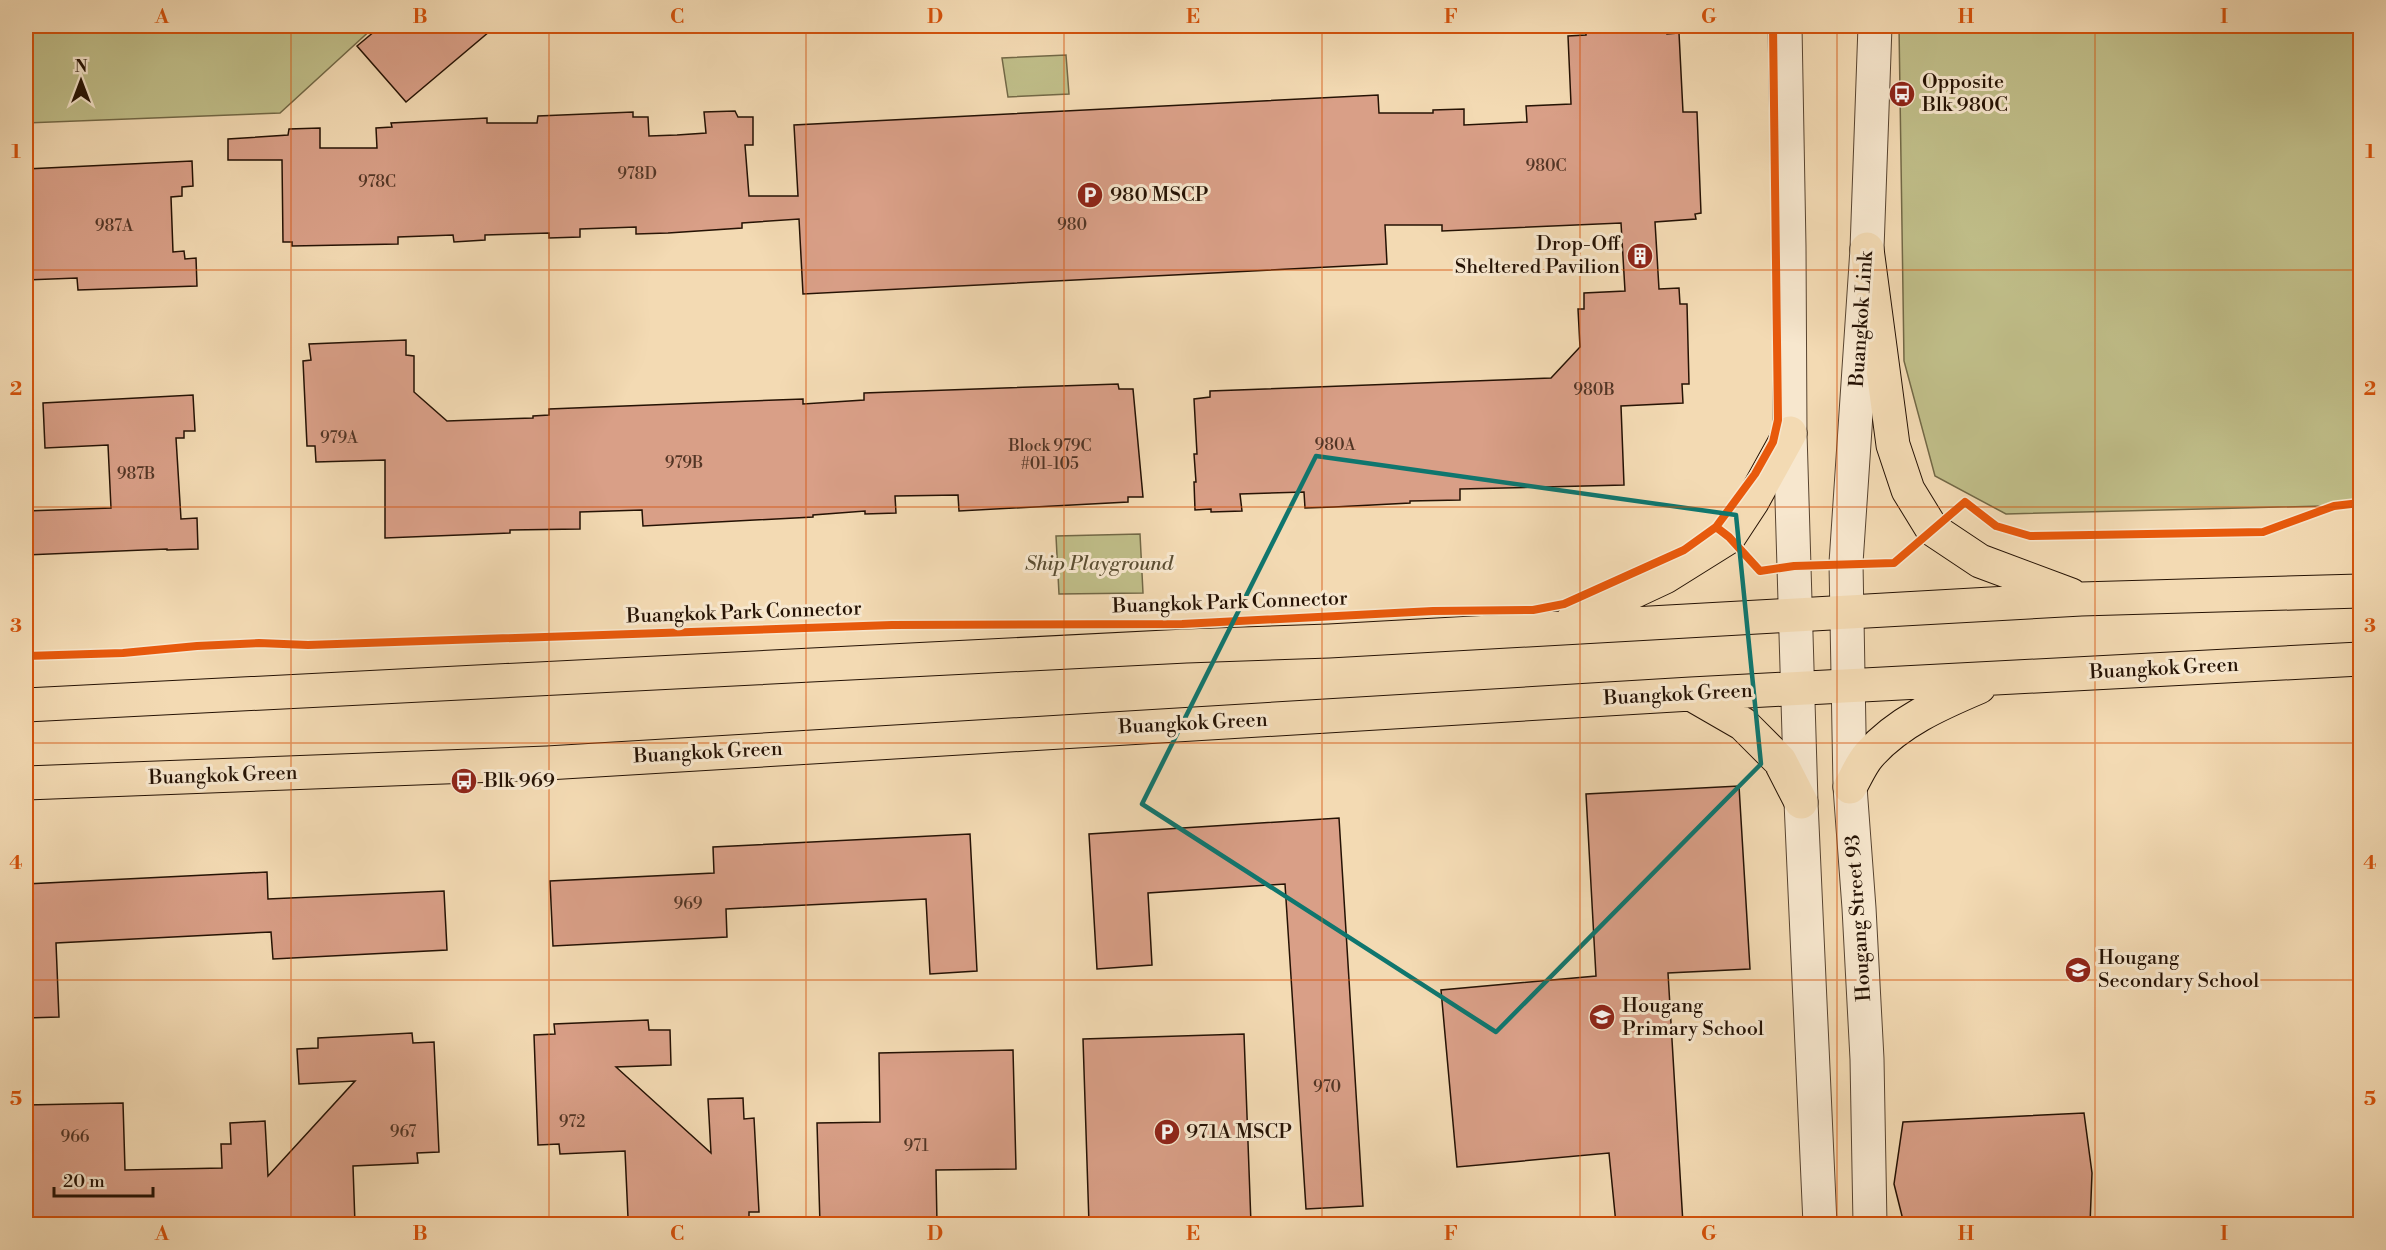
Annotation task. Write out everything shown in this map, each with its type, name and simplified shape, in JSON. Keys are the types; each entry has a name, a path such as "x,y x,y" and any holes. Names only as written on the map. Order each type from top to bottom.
{"main road":[{"path":"1867,249 1893,445 1908,490 1932,529 1980,561 2081,599"},
{"path":"1558,627 1665,577 1729,537 1752,502 1790,433"},
{"path":"26,705 1186,646 1329,641 2081,599 2361,591"},
{"name":"Buangkok Green","path":"26,783 547,763 1691,694 2361,659"},
{"path":"1850,787 1868,757 1894,731 1934,707 1998,679"},
{"path":"1691,694 1743,724 1780,761 1801,802"}],"street":[{"path":"1785,26 1790,433 1801,802 1820,1224"},
{"name":"Buangkok Link","path":"1846,611 1846,563 1867,249 1875,26"},
{"name":"Hougang Street 93","path":"1846,611 1850,787 1867,1059 1870,1224"}],"highlighted area":[{"path":"1316,456 1736,515 1761,764 1496,1032 1142,804"}],"green space":[{"path":"26,26 375,26 280,113 26,123"},
{"path":"1899,26 2360,26 2360,505 2006,514 1935,476 1904,361"},
{"path":"1066,55 1069,94 1008,97 1002,58"},
{"name":"Ship Playground","path":"1140,534 1143,593 1059,594 1056,536"}],"building":[{"path":"381,26 496,26 406,102 357,46"},
{"path":"1586,26 1667,26 1667,34 1679,33 1683,112 1697,112 1701,213 1695,214 1696,219 1655,222 1659,289 1679,288 1680,304 1687,304 1689,384 1682,384 1683,403 1621,406 1624,485 1460,489 1460,500 1305,508 1304,492 1240,494 1242,511 1211,512 1211,509 1195,510 1194,482 1196,482 1194,454 1197,454 1194,399 1210,397 1210,391 1551,378 1580,347 1578,309 1584,309 1584,293 1625,291 1621,223 1442,231 1442,225 1385,225 1387,264 803,294 799,219 742,223 742,228 668,233 636,234 636,227 580,229 580,237 549,238 549,233 485,235 485,240 454,242 453,235 398,237 398,244 292,246 292,242 283,242 282,160 228,160 228,139 288,135 289,129 320,128 320,148 377,148 376,128 392,127 391,123 487,118 487,123 537,123 538,116 633,112 633,117 648,117 649,136 706,133 704,112 735,111 738,117 753,117 753,145 745,145 749,196 798,196 794,125 1378,95 1379,113 1433,113 1433,110 1464,109 1464,125 1527,122 1526,106 1571,104 1568,36 1586,35"},
{"path":"192,161 193,186 182,187 182,196 171,197 173,252 184,251 185,259 196,258 197,286 78,290 77,278 26,280 26,169"},
{"path":"406,340 406,355 414,356 414,392 447,421 533,418 533,416 549,415 549,409 803,399 803,404 864,400 864,393 1118,384 1119,389 1133,389 1143,497 1128,497 1128,502 959,511 958,495 895,496 896,513 865,514 865,511 813,515 813,517 643,526 642,510 580,512 580,529 510,530 510,533 385,538 385,460 316,462 315,446 307,446 303,361 311,360 309,344"},
{"path":"193,395 195,431 184,431 184,438 176,438 181,519 197,518 198,549 26,555 26,511 111,508 108,445 45,448 43,403"},
{"name":"Hougang Primary School","path":"1739,786 1750,969 1668,973 1683,1224 1616,1224 1609,1153 1457,1167 1441,990 1596,976 1586,794"},
{"path":"1339,818 1363,1206 1306,1209 1285,884 1148,893 1152,965 1097,969 1089,834"},
{"path":"970,834 977,971 930,974 926,899 726,909 727,937 553,946 550,881 714,873 713,847"},
{"path":"267,872 268,899 444,891 447,950 273,959 271,932 56,943 59,1017 26,1018 26,884"},
{"path":"648,1020 649,1030 670,1030 671,1065 616,1067 711,1153 708,1099 743,1098 744,1119 754,1118 759,1212 749,1212 749,1224 638,1224 638,1217 628,1218 625,1151 560,1154 559,1144 538,1145 534,1035 555,1034 554,1024"},
{"path":"412,1033 413,1043 434,1042 439,1152 417,1153 418,1163 353,1166 355,1224 88,1224 88,1220 26,1222 26,1105 123,1103 125,1170 222,1168 221,1144 231,1144 230,1123 265,1121 268,1176 355,1081 299,1084 297,1049 318,1048 318,1038"},
{"name":"971A MSCP","path":"1244,1034 1251,1224 1089,1224 1083,1039"},
{"path":"1013,1050 1016,1169 936,1170 937,1224 820,1224 817,1123 880,1122 879,1053"},
{"path":"2084,1113 2092,1173 2090,1224 1904,1224 1894,1184 1903,1122"}],"cycle path":[{"name":"Buangkok Park Connector","path":"26,656 123,653 259,643 308,645 892,625 1182,624 1433,611 1533,610 1564,604 1684,550 1716,527 1755,474 1773,442 1778,420 1773,26"},
{"path":"1716,527 1729,537 1760,571 1794,566 1894,563 1965,502 1996,526 2030,536 2263,532 2334,506 2360,503"}],"place":[{"name":"Opposite Blk 980C","path":"1902,94"},
{"name":"980 MSCP","path":"1090,195"},
{"name":"Drop-Off Sheltered Pavilion","path":"1640,256"},
{"name":"Blk 969","path":"464,781"},
{"name":"Hougang Secondary School","path":"2078,970"},
{"name":"Hougang Primary School","path":"1602,1017"},
{"name":"971A MSCP","path":"1167,1132"}]}
